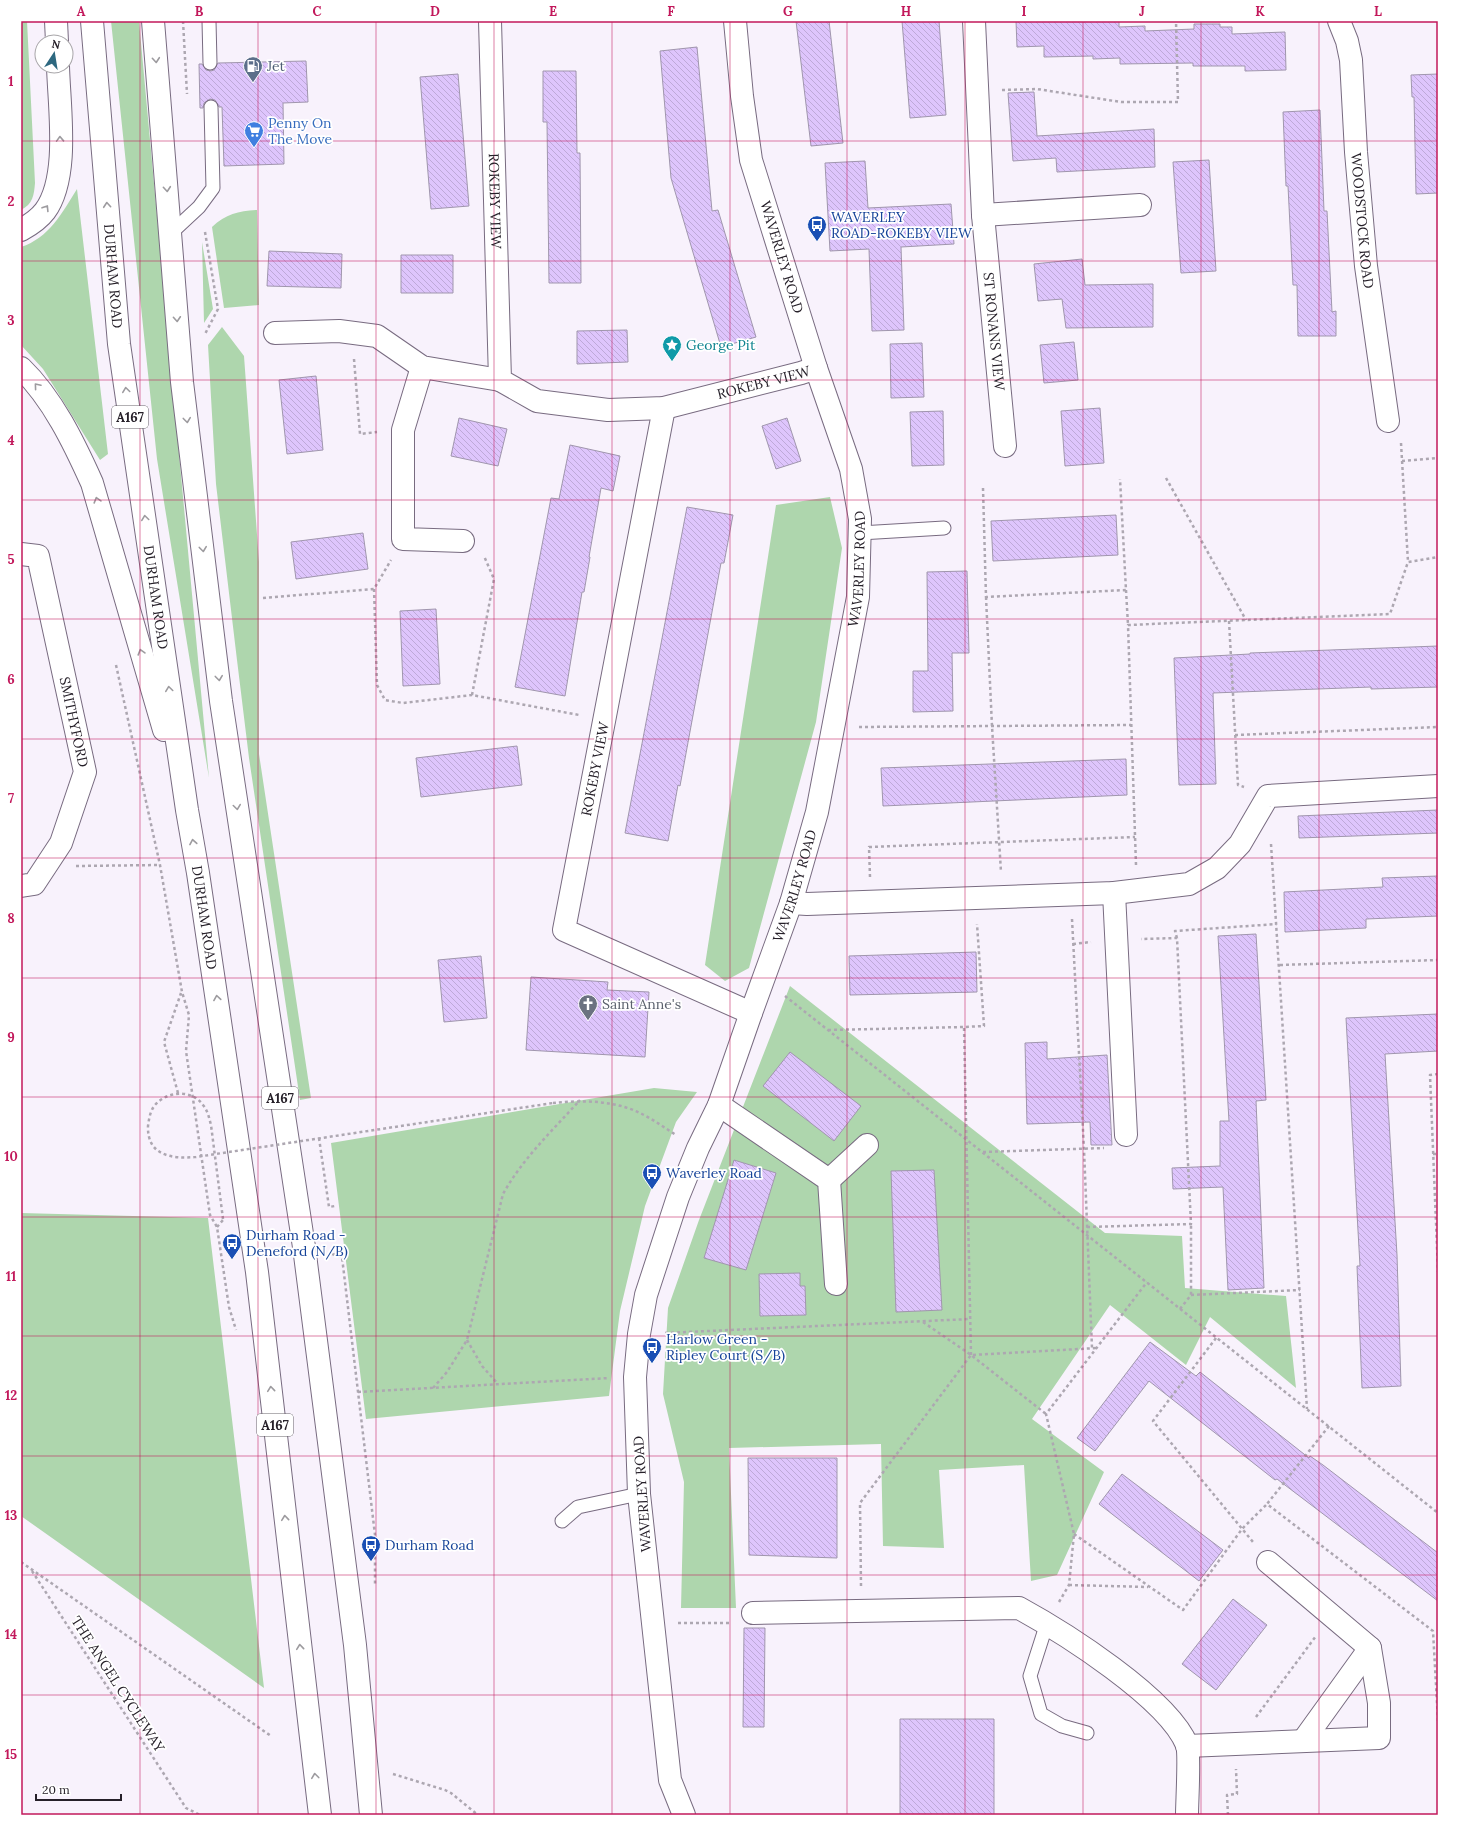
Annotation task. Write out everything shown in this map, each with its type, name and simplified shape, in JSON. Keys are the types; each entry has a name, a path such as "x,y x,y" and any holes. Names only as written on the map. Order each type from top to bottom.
{"street":[{"path":"56,21 57,34"},
{"name":"DURHAM ROAD","path":"92,21 119,344 187,810 257,1272 320,1815"},
{"name":"A167","path":"153,21 182,382 220,693 304,1247 355,1645 371,1815"},
{"name":"ROKEBY VIEW","path":"490,21 500,380"},
{"name":"WAVERLEY ROAD","path":"684,1815 670,1780 640,1494 635,1377 639,1334 646,1296 678,1198 698,1148 719,1105 791,903 817,812 858,597 860,533 860,519 851,469 816,368 752,160 742,96 735,21"},
{"name":"ST RONANS VIEW","path":"974,21 983,215 1005,446"},
{"name":"WOODSTOCK ROAD","path":"1339,21 1347,41 1351,60 1356,152 1366,266 1388,421"},
{"path":"21,230 31,225 45,211 55,190 58,178 61,151 58,74"},
{"path":"983,215 1140,205"},
{"name":"ROKEBY VIEW","path":"275,333 340,330 377,336 422,367 500,380 537,402 608,410 664,408 816,368"},
{"path":"422,367 403,430 403,539 463,541"},
{"path":"21,368 45,396 76,449 92,483 187,810"},
{"name":"ROKEBY VIEW","path":"664,408 564,930 751,1013"},
{"name":"SMITHYFORD","path":"21,554 38,556 85,772 61,843 34,884 21,886"},
{"path":"791,903 871,902 1114,893 1189,884 1217,868 1240,844 1268,796 1438,786"},
{"path":"1114,893 1126,1135"},
{"path":"719,1105 829,1180"},
{"path":"829,1180 867,1145"},
{"path":"829,1180 836,1284"},
{"path":"1187,1746 1379,1738 1379,1703 1370,1648 1268,1562"},
{"path":"753,1613 1019,1608 1047,1623 1137,1686 1170,1719 1187,1746 1187,1815"},
{"path":"1303,1741 1370,1648"}],"lane":[{"path":"209,21 210,63"},
{"path":"170,234 199,207 213,188 211,107"},
{"path":"860,533 944,528"},
{"path":"562,1521 578,1507 640,1494"},
{"path":"1047,1623 1030,1676 1040,1714 1062,1726 1087,1733"}],"path":[{"path":"978,89 1037,89 1121,102 1178,102 1176,21"},
{"path":"351,332 360,434 403,430"},
{"path":"1128,625 1390,614 1408,562 1400,428 1388,421"},
{"path":"1402,461 1438,458"},
{"path":"1166,478 1246,620"},
{"path":"1120,479 1128,625 1137,891"},
{"path":"983,488 986,597 1002,897"},
{"path":"403,539 374,589 377,685 385,700 403,703 472,695 604,720"},
{"path":"463,541 484,556 494,580 472,695"},
{"path":"1408,562 1438,557"},
{"path":"263,598 374,589"},
{"path":"986,597 1126,590"},
{"path":"1229,621 1238,785 1268,796"},
{"path":"833,727 1131,725"},
{"path":"1235,735 1438,727"},
{"path":"871,902 869,847 1135,837"},
{"path":"1271,841 1307,1410"},
{"path":"45,866 160,865"},
{"path":"1070,895 1084,1149 1092,1348"},
{"path":"827,1030 984,1026 975,898"},
{"path":"1180,1309 1191,1295 1191,1224 1175,931 1277,924"},
{"path":"1073,944 1116,940 1176,938"},
{"path":"1280,965 1438,960"},
{"path":"764,980 1438,1513"},
{"path":"178,1094 164,1042 182,992"},
{"path":"189,1015 186,1051 210,1215 217,1227 223,1219 211,1125 207,1110 196,1098 178,1094 160,1100 154,1106 148,1121 149,1136 153,1146 160,1152 170,1157 196,1157 319,1138 553,1103 580,1100 614,1104 641,1113 698,1148"},
{"path":"861,1610 860,1503 971,1355 964,1027"},
{"path":"1438,1074 1430,1075 1438,1272"},
{"path":"433,1388 447,1372 467,1340 503,1194 513,1175 580,1100"},
{"path":"982,1152 1127,1147 1126,1135"},
{"path":"319,1138 329,1207 335,1206"},
{"path":"1433,1154 1438,1154"},
{"path":"1087,1227 1191,1224"},
{"path":"342,1257 374,1535 375,1588"},
{"path":"1046,1414 1147,1282"},
{"path":"1191,1295 1300,1290"},
{"path":"639,1334 970,1319"},
{"path":"924,1322 971,1355 1046,1414 1074,1534 1069,1585 1047,1623"},
{"path":"1216,1338 1153,1421 1268,1562"},
{"path":"467,1340 482,1366 498,1384"},
{"path":"971,1355 1097,1348"},
{"path":"358,1392 635,1377"},
{"path":"1074,1534 1183,1610 1242,1530 1267,1504 1329,1426"},
{"path":"1267,1504 1433,1631 1438,1721"},
{"name":"THE ANGEL CYCLEWAY","path":"21,1562 31,1569 186,1808 200,1815"},
{"path":"31,1569 271,1736"},
{"path":"1069,1585 1150,1587"},
{"path":"653,1623 741,1623 753,1613"},
{"path":"1228,1815 1227,1795 1237,1794 1236,1744 1332,1615"},
{"path":"391,1780 390,1773 445,1790 478,1815"}],"green space":[{"path":"21,21 27,21 35,183 32,199 25,208 21,210"},
{"path":"111,21 139,21 209,778 157,459"},
{"path":"77,189 108,454 100,460 43,369 21,345 21,247 39,238 54,224"},
{"path":"257,210 259,305 224,308 212,227 222,219 233,214"},
{"path":"202,242 213,309 204,323"},
{"path":"222,327 244,356 259,562 259,754 311,1098 300,1100 249,758 216,484 208,345"},
{"path":"830,497 842,548 816,722 749,968 725,981 705,965 776,505"},
{"path":"790,986 1105,1233 1182,1236 1185,1288 1286,1296 1296,1388 1210,1317 1186,1365 1110,1305 1032,1419 1104,1472 1057,1575 1031,1581 1024,1465 939,1470 944,1548 883,1546 881,1444 729,1448 736,1608 681,1608 684,1482 663,1394 668,1308 699,1220"},
{"path":"654,1088 697,1092 676,1122 645,1206 620,1311 609,1396 366,1419 331,1143"},
{"path":"21,1213 208,1218 264,1688 21,1516"}],"building":[{"path":"796,21 829,21 843,143 811,146"},
{"path":"902,21 939,21 946,115 910,118"},
{"path":"1016,21 1119,21 1119,27 1145,26 1145,31 1194,29 1194,24 1220,24 1220,27 1232,27 1232,34 1285,32 1286,70 1245,71 1245,66 1193,66 1193,63 1120,64 1120,58 1093,59 1093,56 1044,57 1044,46 1017,47"},
{"path":"697,47 712,211 718,210 756,337 721,347 671,178 660,51"},
{"name":"Jet","path":"306,61 308,102 283,103 284,164 224,166 222,107 219,107 215,100 210,99 204,103 203,108 200,108 199,64 202,64 206,70 211,71 214,70 218,63"},
{"path":"543,71 576,71 577,153 580,153 581,283 549,283 547,122 543,122"},
{"path":"458,74 469,206 431,209 420,77"},
{"path":"1438,74 1438,193 1416,194 1414,97 1412,97 1411,75"},
{"path":"1034,92 1037,136 1154,129 1155,167 1057,172 1056,158 1013,161 1008,93"},
{"path":"1320,110 1324,211 1327,211 1332,312 1336,311 1336,336 1298,336 1297,285 1293,285 1288,186 1286,186 1283,112"},
{"path":"1209,160 1216,271 1181,273 1173,162"},
{"path":"865,161 868,208 951,204 954,244 901,247 904,330 872,331 869,249 830,251 825,163"},
{"path":"269,251 342,254 341,288 267,286"},
{"path":"401,255 453,255 453,293 401,293"},
{"path":"1082,259 1085,285 1153,284 1153,327 1066,328 1062,299 1038,301 1034,264"},
{"path":"627,330 628,362 577,364 577,331"},
{"path":"1074,342 1078,380 1044,383 1040,345"},
{"path":"922,343 924,397 891,398 890,344"},
{"path":"316,376 323,450 287,454 279,380"},
{"path":"1100,408 1104,463 1065,466 1061,411"},
{"path":"943,411 944,465 912,466 910,412"},
{"path":"459,418 507,429 498,466 451,456"},
{"path":"787,418 801,461 776,469 762,426"},
{"path":"570,445 620,456 613,491 601,488 565,696 515,687 551,498 559,499"},
{"path":"687,507 733,515 724,563 721,563 680,786 678,785 668,841 625,833"},
{"path":"1116,515 1118,555 993,561 991,521"},
{"path":"363,533 368,569 296,579 291,542"},
{"path":"967,571 969,653 952,653 953,711 913,712 913,671 928,671 927,572"},
{"path":"436,609 440,684 403,686 400,611"},
{"path":"1438,646 1438,687 1371,689 1371,687 1213,693 1216,784 1179,785 1174,658 1250,653"},
{"path":"517,746 522,785 421,797 416,758"},
{"path":"1126,759 1127,795 883,806 881,768"},
{"path":"1438,810 1438,833 1299,838 1298,816"},
{"path":"1438,876 1438,916 1366,919 1366,928 1285,932 1284,892 1383,887 1382,878"},
{"path":"1256,934 1266,1100 1256,1101 1264,1288 1228,1290 1223,1187 1173,1189 1172,1168 1220,1166 1220,1121 1229,1121 1218,936"},
{"path":"976,952 977,992 850,995 849,956"},
{"path":"481,956 487,1018 444,1022 438,960"},
{"name":"Saint Anne's","path":"531,977 608,982 607,990 649,992 645,1057 526,1050"},
{"path":"1438,1014 1438,1051 1385,1054 1397,1255 1401,1386 1362,1388 1357,1266 1360,1266 1346,1018"},
{"path":"1047,1042 1047,1059 1107,1055 1112,1145 1091,1145 1090,1122 1027,1124 1025,1043"},
{"path":"790,1052 861,1106 834,1141 763,1086"},
{"path":"734,1160 776,1173 746,1270 704,1258"},
{"path":"934,1170 942,1310 896,1312 891,1171"},
{"path":"800,1273 800,1286 805,1286 806,1315 760,1316 759,1274"},
{"path":"1150,1342 1196,1376 1200,1372 1309,1458 1310,1456 1323,1465 1438,1553 1438,1601 1277,1479 1275,1480 1149,1381 1095,1451 1077,1438"},
{"path":"748,1458 837,1458 837,1558 749,1555"},
{"path":"1122,1474 1223,1550 1199,1581 1099,1504"},
{"path":"1233,1599 1267,1625 1216,1690 1182,1664"},
{"path":"744,1628 765,1628 764,1727 743,1727"},
{"path":"900,1719 994,1719 994,1815 900,1815"}],"place":[{"name":"Jet","path":"253,83"},
{"name":"Penny On The Move","path":"254,148"},
{"name":"WAVERLEY ROAD-ROKEBY VIEW","path":"817,242"},
{"name":"George Pit","path":"672,362"},
{"name":"Saint Anne's","path":"588,1021"},
{"name":"Waverley Road","path":"652,1190"},
{"name":"Durham Road - Deneford (N/B)","path":"232,1260"},
{"name":"Harlow Green - Ripley Court (S/B)","path":"652,1364"},
{"name":"Durham Road","path":"371,1562"}]}
